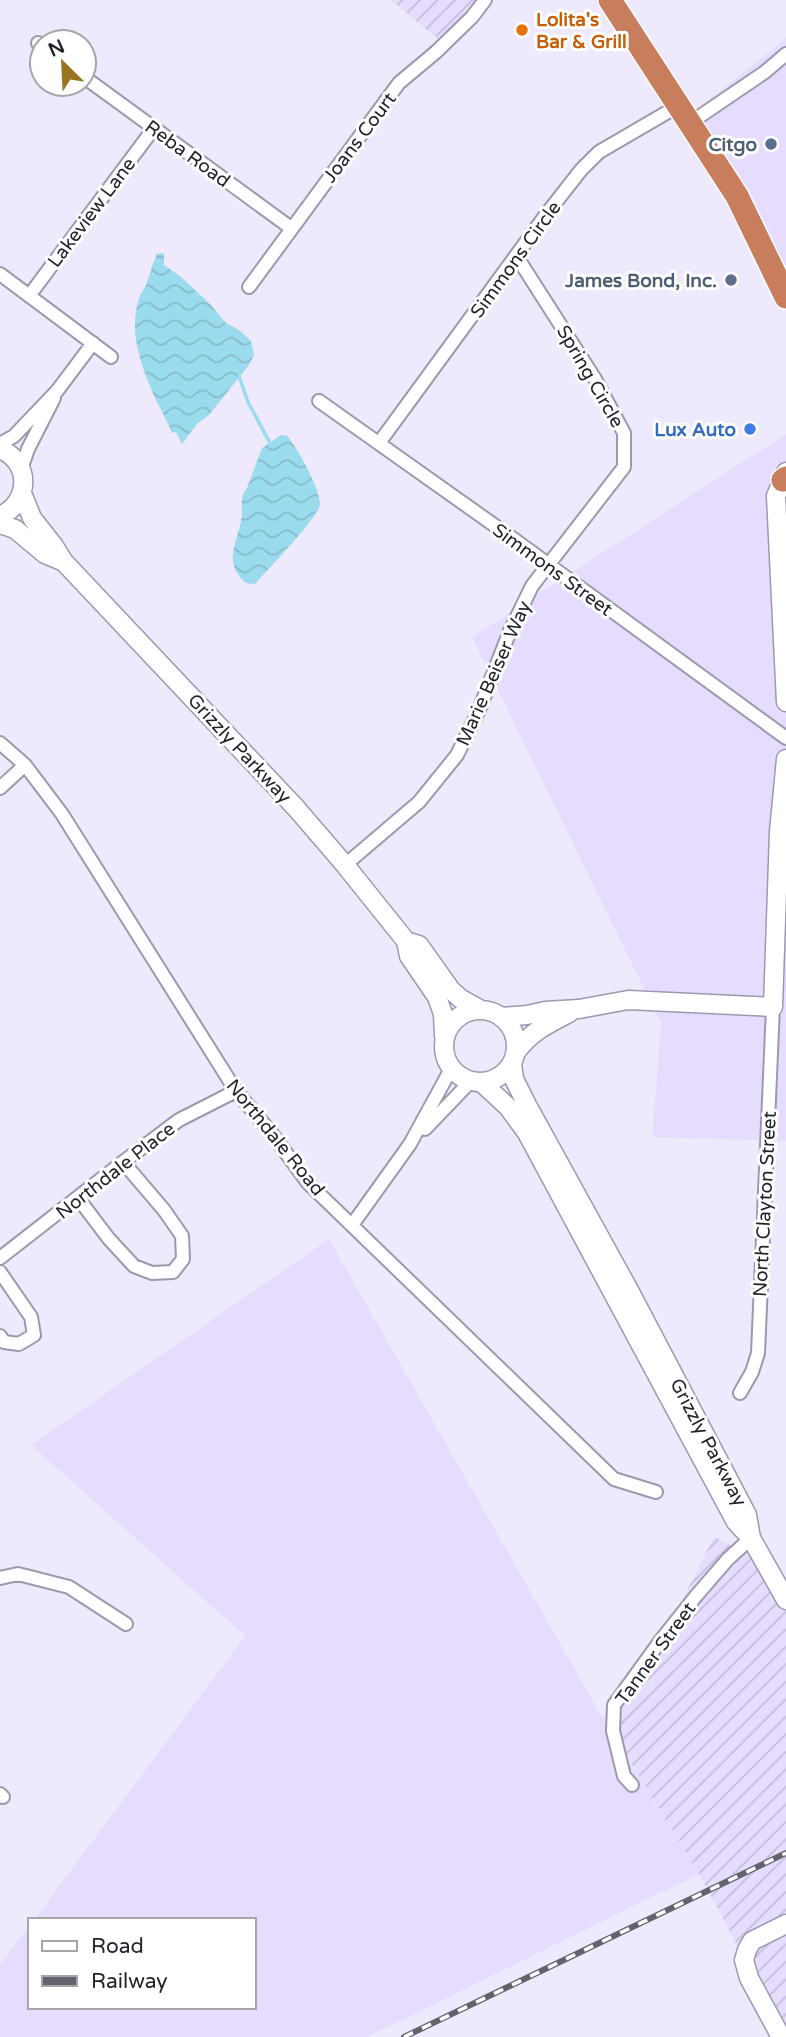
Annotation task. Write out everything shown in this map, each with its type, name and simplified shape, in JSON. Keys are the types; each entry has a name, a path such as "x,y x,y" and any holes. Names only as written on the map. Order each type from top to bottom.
{"highway":[{"path":"610,0 737,196 786,297"}],"street":[{"name":"Joans Court","path":"249,287 399,83 436,52 472,17 485,0"},
{"name":"Simmons Circle","path":"379,443 581,170 599,152 684,114 765,72 786,54"},
{"name":"Reba Road","path":"98,87 292,228"},
{"name":"Lakeview Lane","path":"29,296 154,128"},
{"name":"Spring Circle","path":"517,257 595,379 624,433 624,467 549,567"},
{"path":"0,274 111,357"},
{"path":"0,516 8,513 17,504 24,481 15,459 0,447 57,391 93,343"},
{"path":"21,469 57,391"},
{"name":"Simmons Street","path":"319,401 786,738"},
{"path":"785,477 776,496 786,702"},
{"name":"Grizzly Parkway","path":"22,493 32,518 64,562 240,747 345,865 406,941 409,956 436,997 443,1014 444,1036"},
{"name":"Grizzly Parkway","path":"0,524 15,529 45,554 64,562"},
{"name":"Marie Beiser Way","path":"345,865 419,802 457,755 532,586 549,567"},
{"name":"Northdale Road","path":"0,743 25,765 79,839 236,1091 308,1183 614,1479 656,1492"},
{"name":"North Clayton Street","path":"740,1393 752,1372 758,1353 779,832 786,759"},
{"path":"0,788 25,765"},
{"name":"Grizzly Parkway","path":"406,941 419,946 451,990 481,1010"},
{"path":"502,1017 579,1009 628,1000 773,1007"},
{"path":"514,1058 514,1033 502,1017 492,1012 469,1011 449,1025 444,1036 445,1059 460,1077 476,1082 494,1080 504,1073 529,1036 543,1026 579,1009"},
{"name":"Grizzly Parkway","path":"514,1058 514,1080 630,1292 747,1515 751,1538"},
{"path":"352,1225 411,1144 451,1069"},
{"path":"411,1144 476,1082"},
{"name":"Grizzly Parkway","path":"476,1082 508,1107 527,1133 736,1522 751,1538"},
{"name":"Northdale Place","path":"0,1258 179,1120 236,1091"},
{"path":"78,1198 109,1239 134,1266 152,1273 173,1272 183,1259 182,1236 164,1210 122,1162"},
{"path":"0,1272 31,1317 34,1335 19,1344 4,1342 0,1336"},
{"path":"751,1538 786,1600"},
{"name":"Tanner Street","path":"632,1784 624,1776 613,1731 614,1705 660,1640 696,1596 728,1559 751,1538"},
{"path":"0,1578 18,1574 69,1587 126,1624"},
{"path":"775,2035 744,1960 747,1950 757,1938 786,1924"}],"shaded area":[{"path":"391,0 476,0 442,42"},
{"path":"786,38 786,290 692,114"},
{"path":"786,434 786,1141 652,1137 661,1023 472,637"},
{"path":"329,1239 602,1717 699,1874 367,2037 0,2037 0,1965 28,1928 28,2009 256,2009 256,1918 35,1918 245,1636 31,1445"},
{"path":"714,1537 759,1560 786,1594 786,2037 699,1874 603,1717 663,1638"}],"water":[{"path":"162,253 164,265 210,304 226,323 251,341 254,355 209,415 197,424 182,444 176,432 172,433 151,389 139,356 135,333 136,310 140,297 157,254"},
{"path":"281,435 287,436 302,458 320,504 311,520 281,556 256,583 251,584 243,580 233,563 234,547 241,523 242,497 262,448"}],"waterway":[{"path":"239,376 248,402 270,443"}],"railway":[{"path":"404,2037 786,1853"}],"place":[{"name":"Lolita's Bar & Grill","path":"522,30"},
{"name":"Citgo","path":"771,144"},
{"name":"James Bond, Inc.","path":"731,280"},
{"name":"Lux Auto","path":"750,429"}]}
